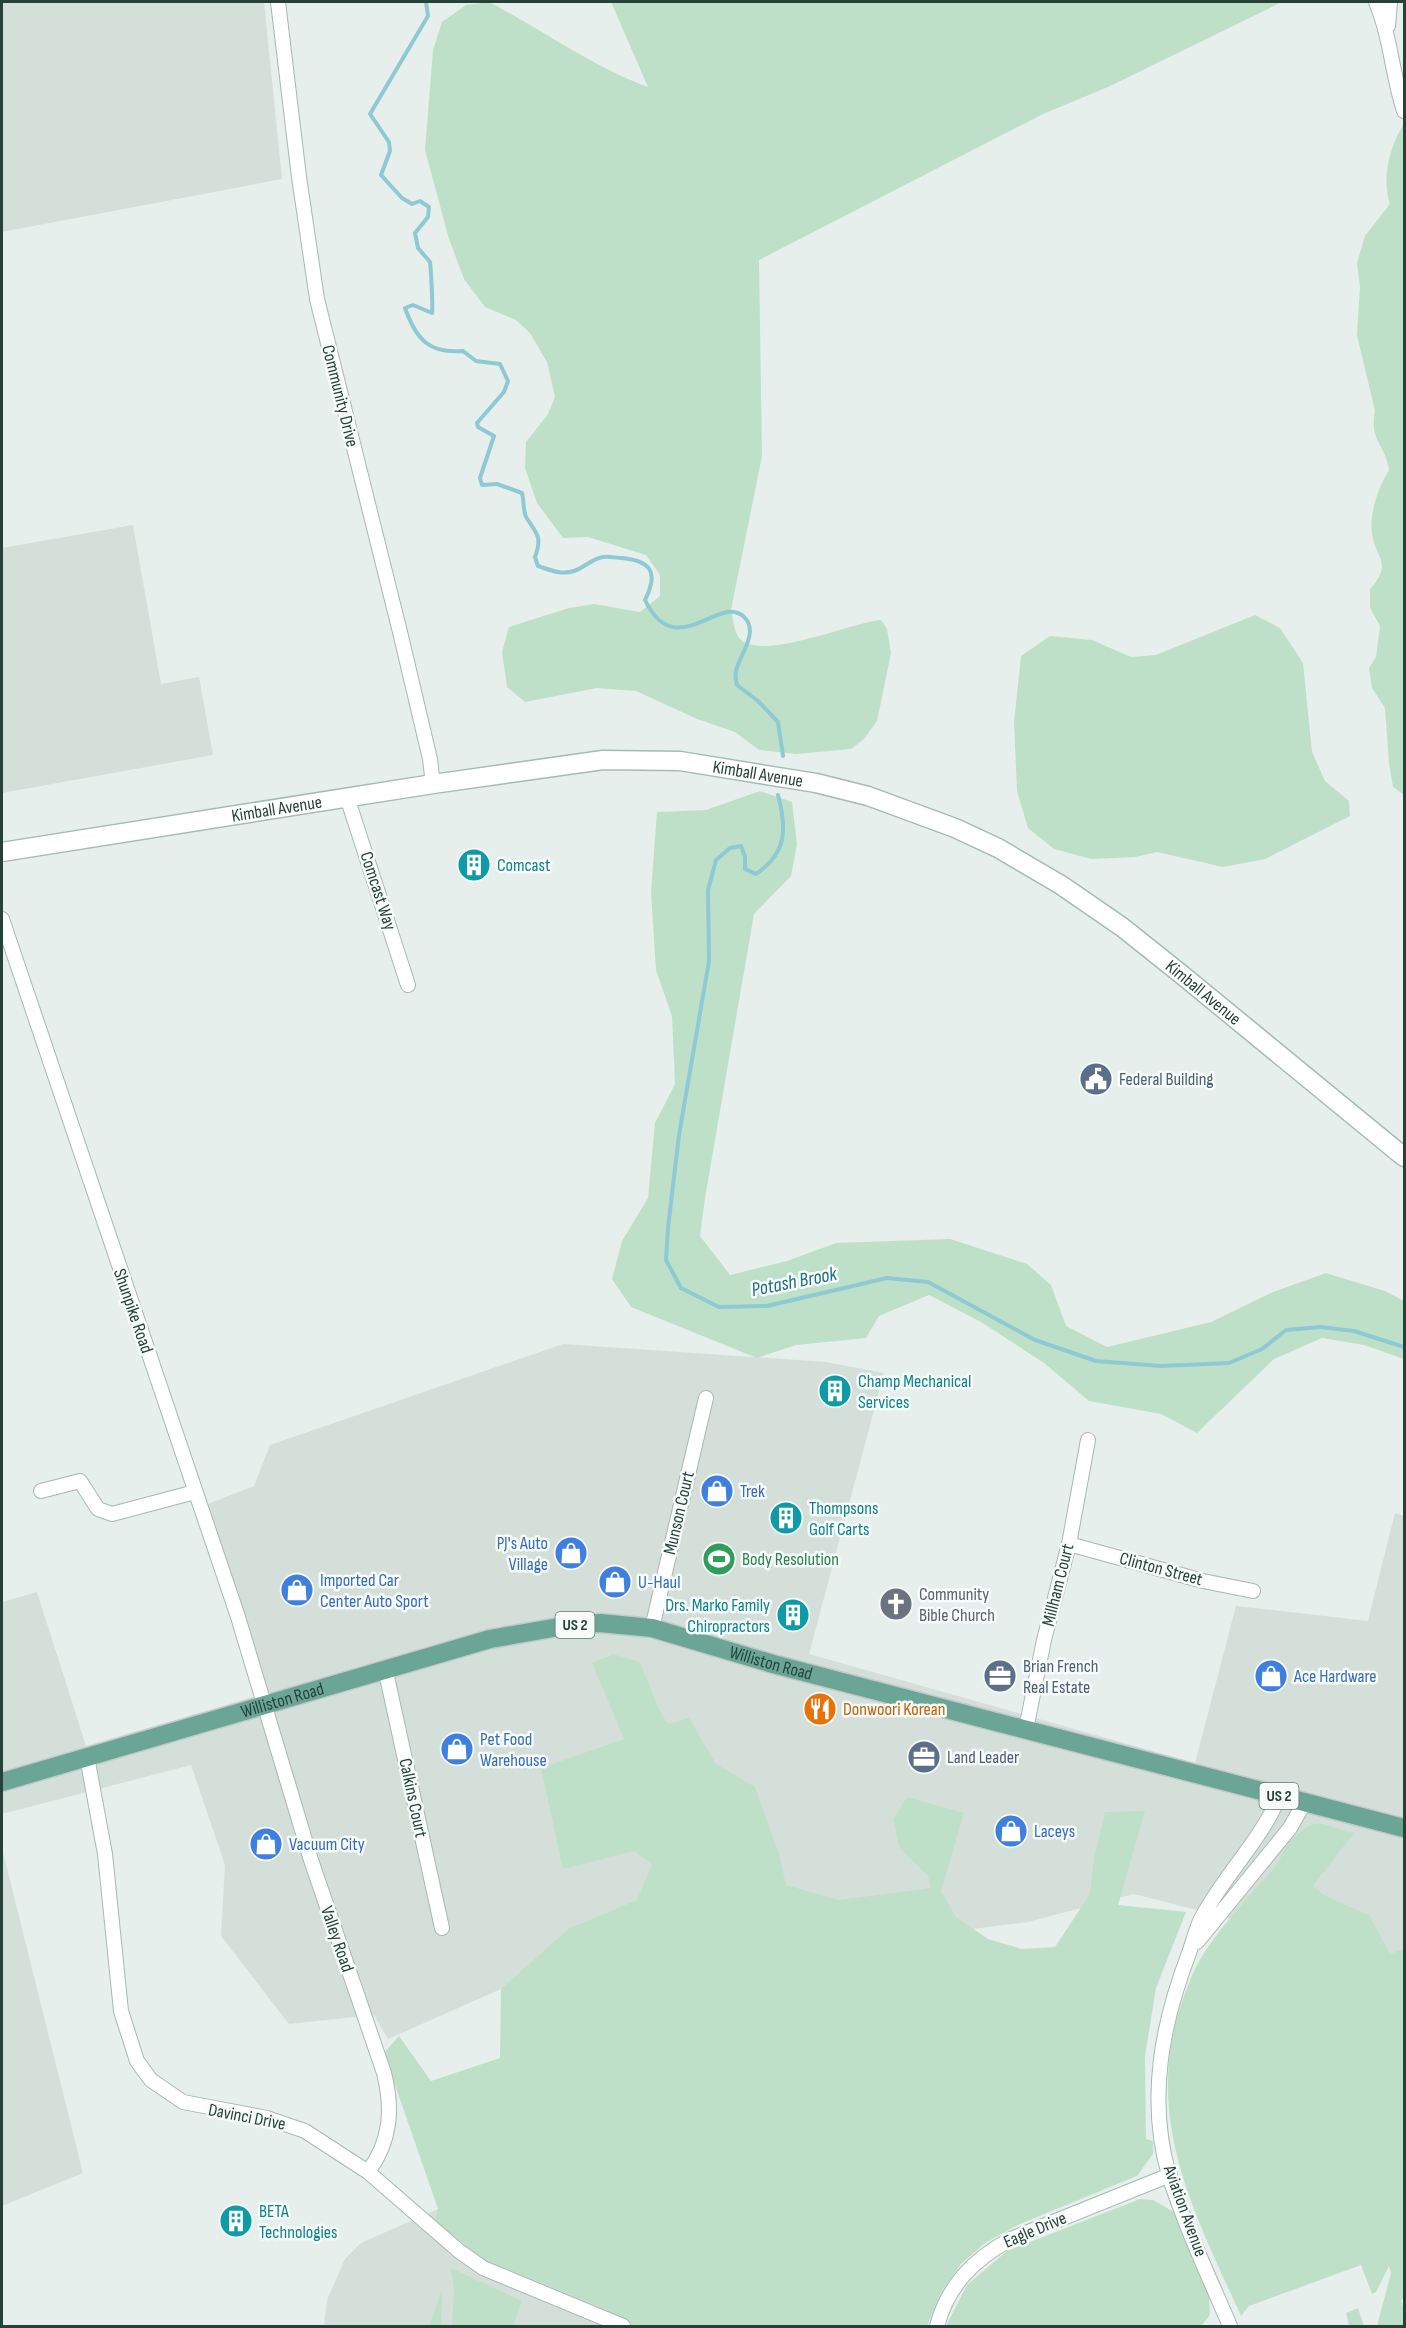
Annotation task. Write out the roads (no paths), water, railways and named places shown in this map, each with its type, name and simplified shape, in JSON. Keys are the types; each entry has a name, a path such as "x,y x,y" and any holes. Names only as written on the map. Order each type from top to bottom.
{"main road":[{"name":"Kimball Avenue","path":"2,852 347,797 603,760 680,761 816,783 912,811 998,848 1092,906 1172,967 1404,1157"},
{"name":"Williston Road","path":"2,1782 264,1703 490,1639 550,1627 600,1623 652,1628 773,1664 1404,1828"}],"street":[{"name":"Community Drive","path":"278,2 298,177 317,299 400,632 430,759 433,784"},
{"path":"1376,2 1388,29"},
{"path":"1390,2 1388,29 1398,93 1404,111"},
{"name":"Comcast Way","path":"347,797 408,985"},
{"name":"Shunpike Road","path":"2,919 238,1617 264,1703"},
{"name":"Munson Court","path":"652,1628 706,1398"},
{"name":"Millham Court","path":"1026,1729 1044,1640 1069,1544 1088,1440"},
{"path":"41,1491 80,1481 98,1509 112,1514 195,1492"},
{"name":"Clinton Street","path":"1069,1544 1203,1581 1252,1591"},
{"name":"Calkins Court","path":"385,1668 442,1928"},
{"name":"Valley Road","path":"264,1703 315,1872 388,2089 390,2119 387,2134 377,2160 368,2172"},
{"name":"Davinci Drive","path":"87,1757 105,1854 119,2000 131,2048 144,2072 162,2090 183,2102 267,2118 305,2130 368,2172 459,2251 483,2268 623,2326"},
{"name":"Aviation Avenue","path":"1230,2326 1170,2175 1160,2113 1161,2047 1172,1997 1200,1922 1211,1902 1260,1835 1279,1797"},
{"name":"Aviation Avenue","path":"1190,1951 1290,1828 1304,1803"},
{"name":"Eagle Drive","path":"937,2326 943,2308 960,2278 992,2249 1011,2239 1170,2175"}],"waterway":[{"name":"Potash Brook","path":"426,2 428,16 370,114 389,142 390,151 381,175 402,198 412,204 420,201 429,207 428,217 415,233 418,248 430,262 432,313 413,305 405,308 409,319 425,342 441,350 463,351 476,361 500,364 508,381 504,392 477,423 478,427 494,436 480,478 482,485 497,484 522,493 526,517 538,539 535,557 538,566 569,572 578,570 603,557 640,562 650,570 652,576 645,600 657,618 670,626 684,627 724,613 735,612 745,618 750,630 736,671 737,685 758,701 778,722 783,756"},
{"name":"Potash Brook","path":"778,795 783,829 779,849 774,858 756,874 745,869 745,857 741,846 730,848 716,860 708,890 709,961 679,1135 668,1228 666,1260 681,1288 719,1307 767,1306 887,1278 928,1282 1035,1340 1096,1361 1161,1366 1229,1363 1262,1349 1286,1330 1321,1327 1354,1331 1404,1347"}],"place":[{"name":"Comcast","path":"474,865"},
{"name":"Federal Building","path":"1096,1079"},
{"name":"Champ Mechanical Services","path":"835,1391"},
{"name":"Trek","path":"717,1491"},
{"name":"Thompsons Golf Carts","path":"786,1518"},
{"name":"PJ's Auto Village","path":"571,1553"},
{"name":"Body Resolution","path":"719,1559"},
{"name":"U-Haul","path":"615,1582"},
{"name":"Imported Car Center Auto Sport","path":"297,1590"},
{"name":"Community Bible Church","path":"896,1604"},
{"name":"Drs. Marko Family Chiropractors","path":"793,1615"},
{"name":"Brian French Real Estate","path":"1000,1676"},
{"name":"Ace Hardware","path":"1271,1676"},
{"name":"Donwoori Korean","path":"820,1709"},
{"name":"Pet Food Warehouse","path":"457,1749"},
{"name":"Land Leader","path":"924,1757"},
{"name":"Laceys","path":"1011,1831"},
{"name":"Vacuum City","path":"266,1844"},
{"name":"BETA Technologies","path":"236,2221"}]}
